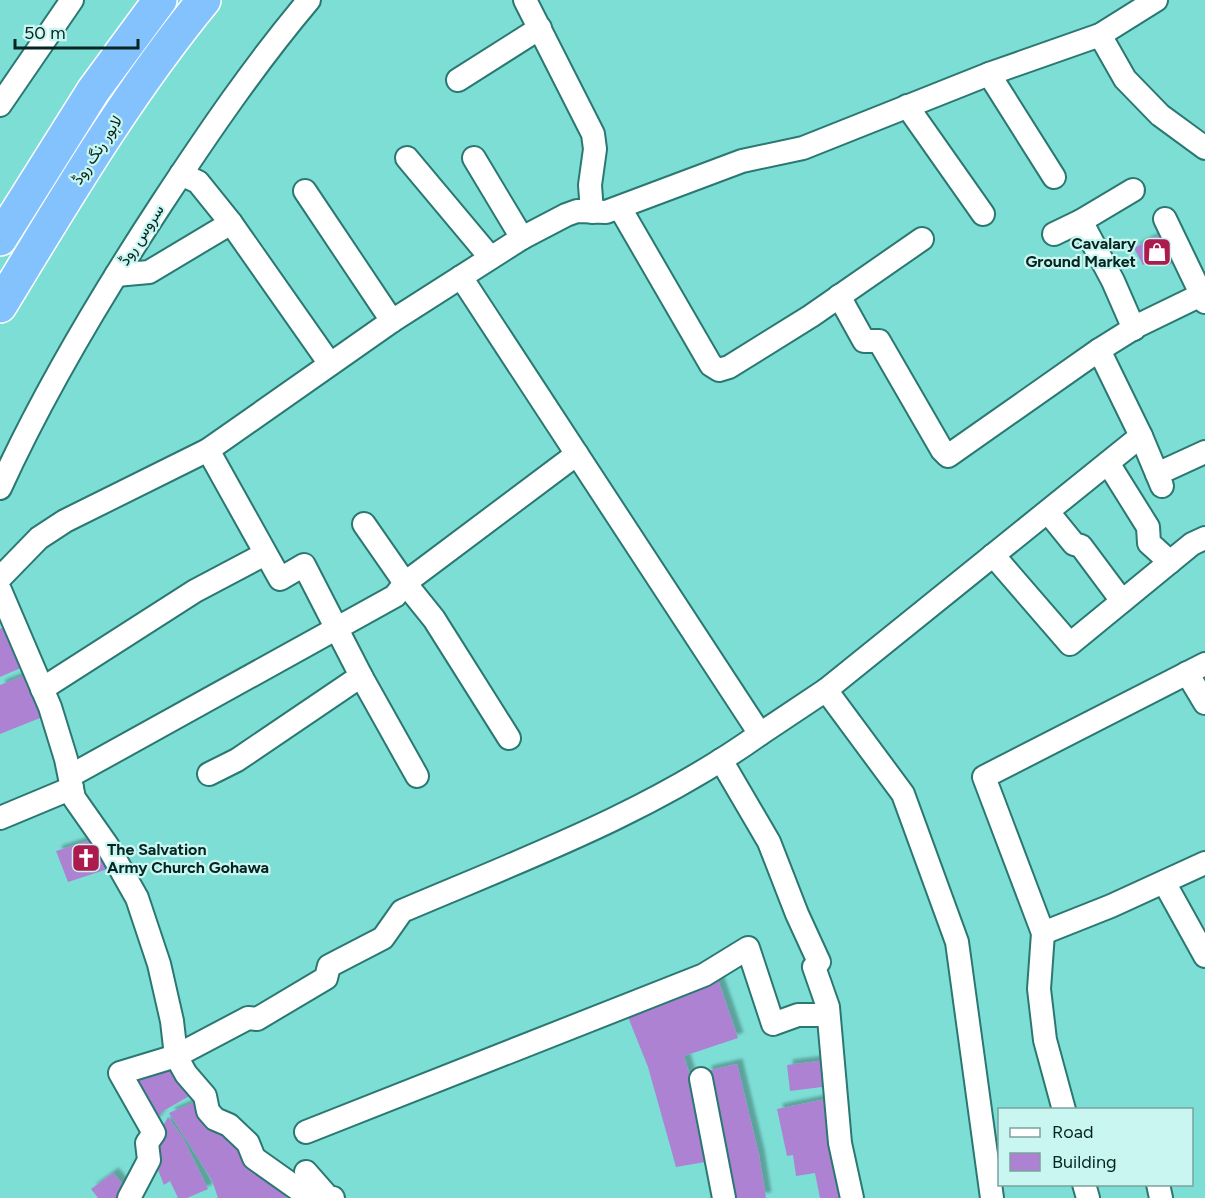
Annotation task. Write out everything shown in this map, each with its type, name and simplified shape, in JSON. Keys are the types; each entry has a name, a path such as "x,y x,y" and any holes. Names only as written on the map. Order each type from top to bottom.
{"highway":[{"path":"0,239 93,91 160,0"},
{"name":"لاہور رنگ روڈ","path":"0,306 123,110 204,0"}],"street":[{"path":"0,105 72,0"},
{"name":"سروس روڈ","path":"0,488 33,421 116,275 181,174 248,77 309,0"},
{"path":"525,0 593,134 595,149 590,185 592,212"},
{"path":"0,578 39,538 65,520 183,465 208,450 392,321 490,257 566,215 577,211 606,212 742,161 803,148 989,74 1100,35 1156,0"},
{"path":"458,80 540,28"},
{"path":"1100,35 1125,79 1160,115 1205,148"},
{"path":"989,74 1054,177"},
{"path":"907,106 982,214"},
{"path":"406,158 490,257"},
{"path":"474,158 522,238"},
{"path":"181,174 198,182 231,223 330,364"},
{"path":"1054,234 1133,190"},
{"path":"306,191 392,321"},
{"path":"620,208 711,365 719,370 729,368 811,316 922,239"},
{"path":"839,296 864,341 879,341 942,450 948,456 1099,350 1134,329 1204,297 1165,219"},
{"path":"1081,221 1113,281 1134,329"},
{"path":"116,275 149,272 231,223"},
{"path":"461,277 760,734"},
{"path":"1099,350 1160,480 1205,452"},
{"path":"129,1198 149,1160 147,1143 154,1133 120,1073 176,1056 248,1018 257,1019 326,978 329,966 383,938 402,911 603,825 721,760 826,690 1141,436"},
{"path":"208,450 280,579 304,565 361,676 417,776"},
{"path":"0,818 71,782 395,596 405,583 577,454"},
{"path":"1108,463 1148,526 1149,543 1170,562"},
{"path":"1048,512 1074,544 1082,546 1122,601"},
{"path":"364,524 405,583 434,619 509,738"},
{"path":"993,555 1070,644 1192,544 1205,538"},
{"path":"42,689 100,653 112,642 195,591 265,554"},
{"path":"0,591 50,707 66,759 74,798 107,845 137,898 159,964 172,1021 176,1056 186,1074 205,1096 208,1111 215,1119 229,1125 240,1134 248,1143 254,1158 302,1192 317,1197 333,1198"},
{"path":"1063,1108 1045,1040 1039,989 1043,933 984,777 1196,668 1205,703"},
{"path":"209,774 237,760 361,676"},
{"path":"826,690 903,794 957,942 993,1198"},
{"path":"721,760 769,842 797,914 819,962 814,967 828,1007 840,1143 852,1198"},
{"path":"1043,933 1111,906 1205,863"},
{"path":"1164,882 1205,956"},
{"path":"306,1131 704,975 748,948 773,1024 798,1015 828,1015"},
{"path":"701,1079 724,1198"},
{"path":"306,1172 328,1197"}],"building":[{"name":"Cavalary Ground Market","path":"1167,231 1181,258 1167,266 1161,255 1143,265 1134,248"},
{"path":"4,627 23,667 0,677 0,629"},
{"path":"28,674 45,716 0,734 0,685"},
{"name":"The Salvation Army Church Gohawa","path":"100,837 117,866 68,882 56,851"},
{"path":"717,977 738,1038 684,1056 696,1095 711,1161 676,1167 648,1067 626,1012"},
{"path":"827,1060 830,1086 790,1091 787,1065"},
{"path":"172,1063 193,1094 163,1111 154,1123 128,1077"},
{"path":"737,1064 759,1155 766,1198 734,1198 706,1071"},
{"path":"831,1098 849,1198 820,1198 815,1173 796,1176 793,1155 787,1156 777,1109"},
{"path":"195,1102 277,1181 287,1198 218,1198 212,1180 169,1113"},
{"path":"168,1117 183,1138 208,1189 187,1198 178,1198 170,1181 164,1185 154,1160 153,1144"},
{"path":"113,1173 125,1187 118,1198 98,1198 91,1189"}],"place":[{"name":"Cavalary Ground Market","path":"1157,252"},
{"name":"The Salvation Army Church Gohawa","path":"86,858"}]}
